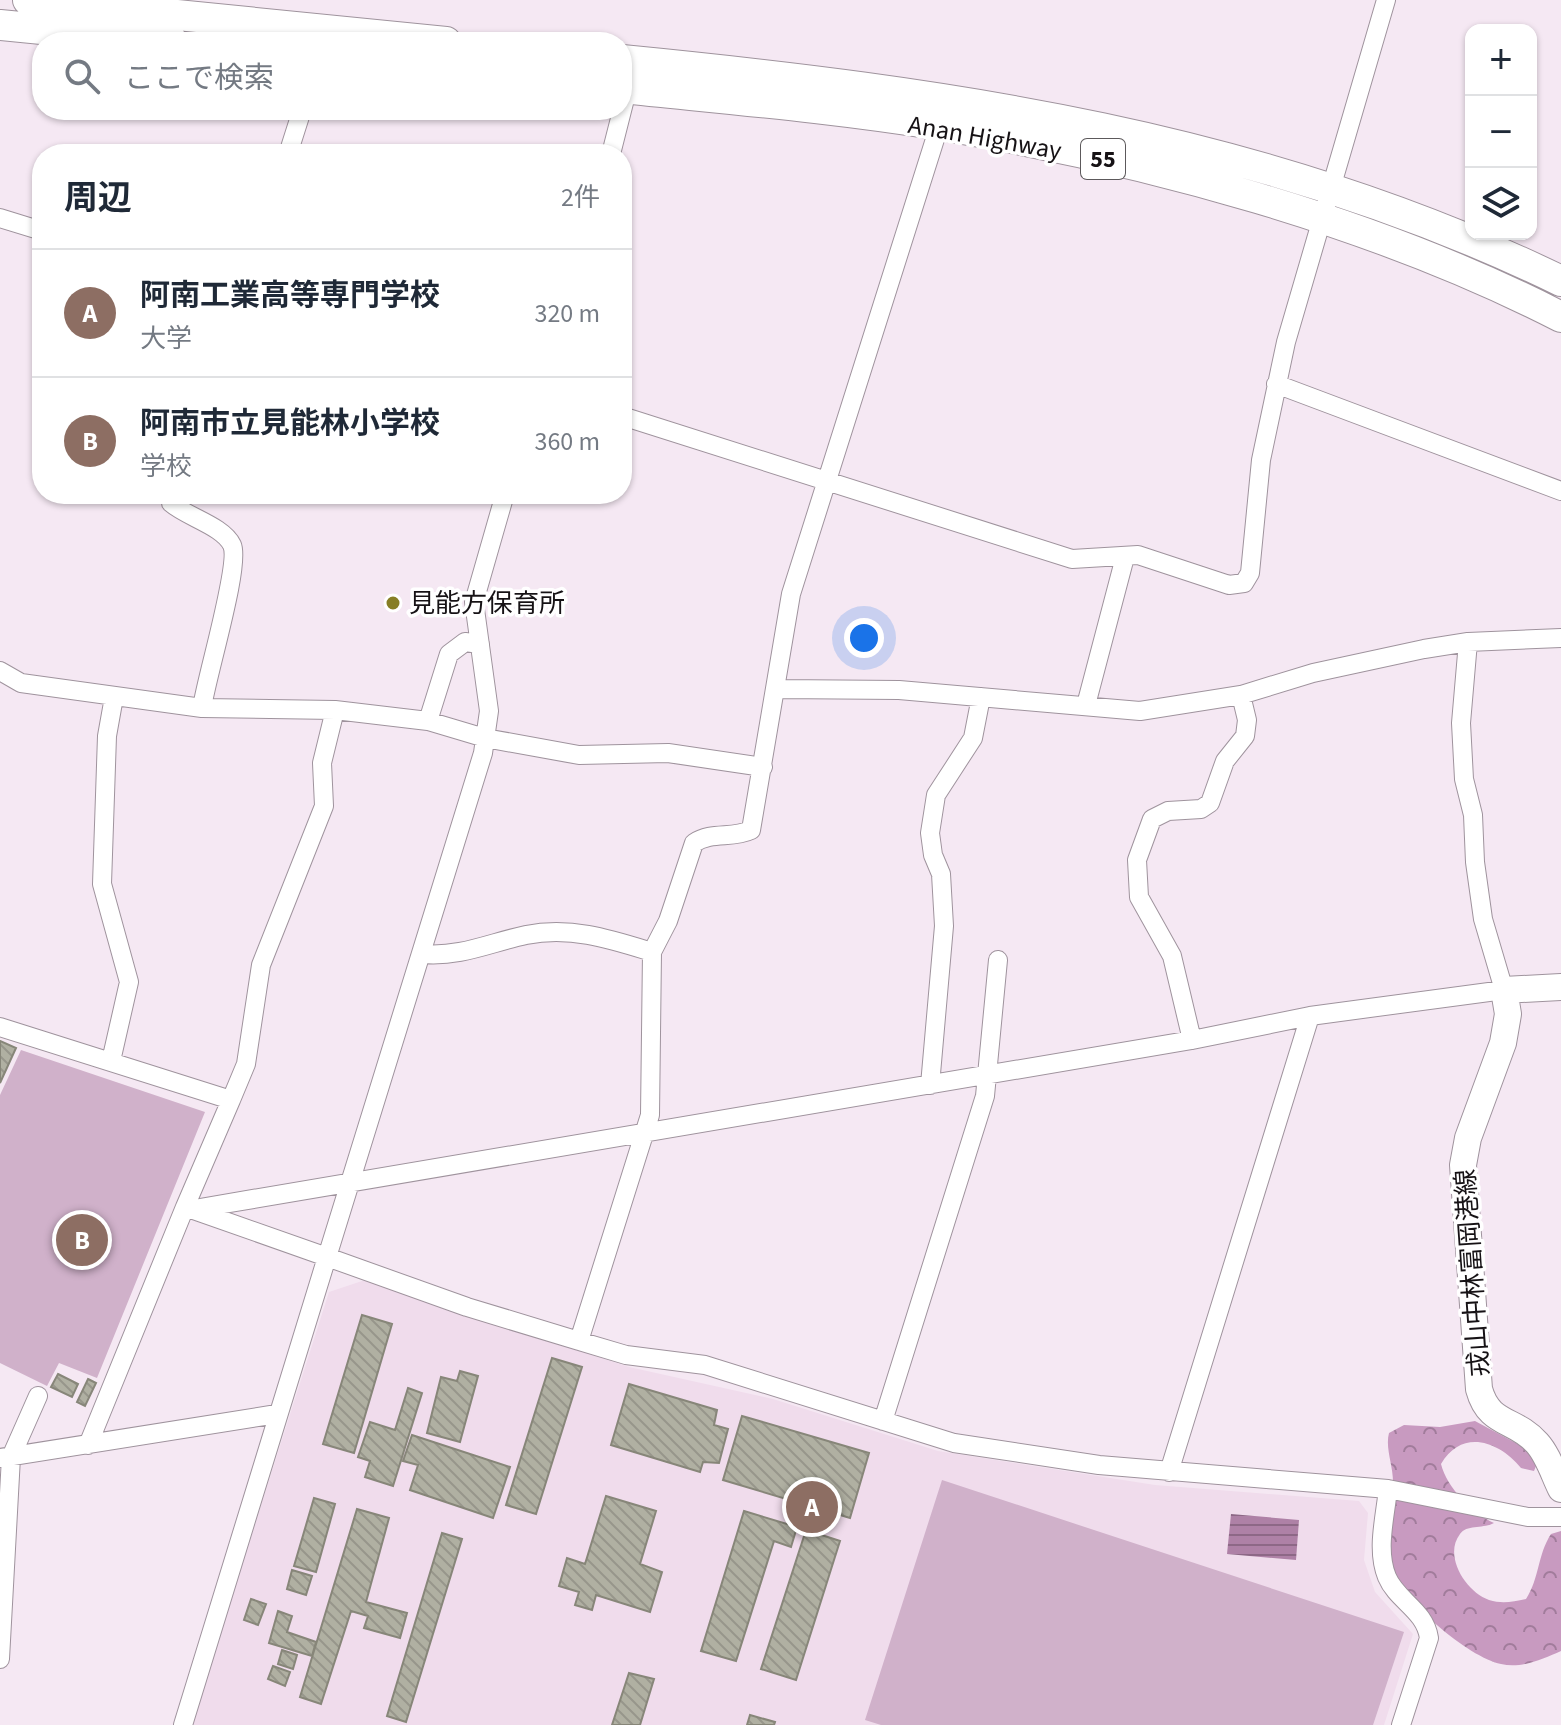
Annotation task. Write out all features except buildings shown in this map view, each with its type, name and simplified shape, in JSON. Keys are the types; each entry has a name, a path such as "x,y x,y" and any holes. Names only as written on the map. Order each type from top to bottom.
{"highway":[{"path":"30,0 347,32"},
{"path":"0,24 77,32"},
{"name":"Anan Highway","path":"632,75 943,113 1063,117 1221,154 1332,187 1514,258 1561,281"},
{"name":"Anan Highway","path":"943,113 1323,218 1505,289 1561,317"}],"main road":[{"path":"1504,990 1561,987"},
{"name":"戎山中林富岡港線","path":"1504,990 1508,1014 1503,1043 1464,1157 1479,1389 1484,1405 1492,1415 1526,1433 1539,1445 1561,1489"}],"street":[{"path":"0,24 30,0"},
{"path":"632,419 1072,559 1138,555 1229,585 1244,583 1250,573 1261,460 1276,384 1386,0"},
{"path":"579,1341 650,1115 652,952 668,921 694,843 705,836 740,835 751,830 778,689 791,594 943,113"},
{"path":"291,144 299,120"},
{"path":"613,144 617,120"},
{"path":"0,218 32,228"},
{"path":"1276,384 1561,491"},
{"path":"172,504 232,544 235,563 209,662 202,708"},
{"path":"183,1725 277,1414 423,954 485,738 489,711 474,602 477,582 502,504"},
{"path":"1086,705 1125,557"},
{"path":"778,689 899,690 1140,711 1241,695 1313,673 1468,642 1561,638"},
{"path":"428,721 449,654 465,642 480,644"},
{"path":"190,1208 930,1085 1192,1040 1310,1016 1504,990 1483,919 1475,862 1473,815 1464,779 1461,723 1468,642"},
{"path":"0,671 21,683 114,697 202,708 335,710 428,721 485,738 579,755 668,753 763,767"},
{"path":"1192,1040 1172,956 1139,897 1137,860 1152,819 1168,811 1201,809 1210,803 1225,761 1245,736 1247,720 1241,695"},
{"path":"111,1061 129,982 102,884 107,736 114,697"},
{"path":"930,1085 944,926 941,874 933,855 930,833 936,795 973,738 981,697"},
{"path":"88,1445 190,1208 246,1064 261,965 324,806 322,763 335,710"},
{"path":"423,954 464,954 528,935 568,931 588,933 652,952"},
{"path":"883,1421 985,1096 998,960"},
{"path":"1169,1472 1196,1373 1310,1016"},
{"path":"0,1027 231,1100"},
{"path":"190,1208 467,1307 626,1355 705,1365 954,1443 1099,1465 1388,1489 1528,1517 1561,1517"},
{"path":"0,1659 6,1457 38,1396"},
{"path":"6,1457 277,1414"},
{"path":"1388,1489 1381,1554 1388,1580 1427,1623 1429,1638 1401,1725"}],"shaded area":[{"path":"21,1050 205,1112 97,1378 59,1363 47,1386 0,1363 0,1095"},
{"path":"365,1280 629,1367 773,1399 938,1451 1155,1485 1359,1501 1368,1513 1364,1560 1375,1592 1413,1634 1384,1725 191,1725 329,1292"},
{"path":"942,1480 1404,1632 1373,1725 881,1725 865,1720"},
{"path":"1231,1514 1299,1520 1296,1560 1227,1554"}],"green space":[{"path":"1475,1421 1525,1448 1538,1461 1534,1471 1521,1468 1492,1445 1470,1442 1459,1446 1441,1464 1449,1482 1462,1499 1494,1523 1463,1531 1455,1543 1456,1562 1465,1581 1480,1596 1489,1600 1507,1602 1526,1599 1546,1542 1551,1534 1561,1531 1561,1651 1524,1664 1501,1664 1487,1659 1438,1626 1398,1581 1390,1559 1393,1482 1389,1433 1404,1425 1440,1427"}],"place":[{"name":"見能方保育所","path":"393,603"},
{"name":"阿南市立見能林小学校","path":"82,1240"},
{"name":"阿南工業高等専門学校","path":"812,1507"}]}
